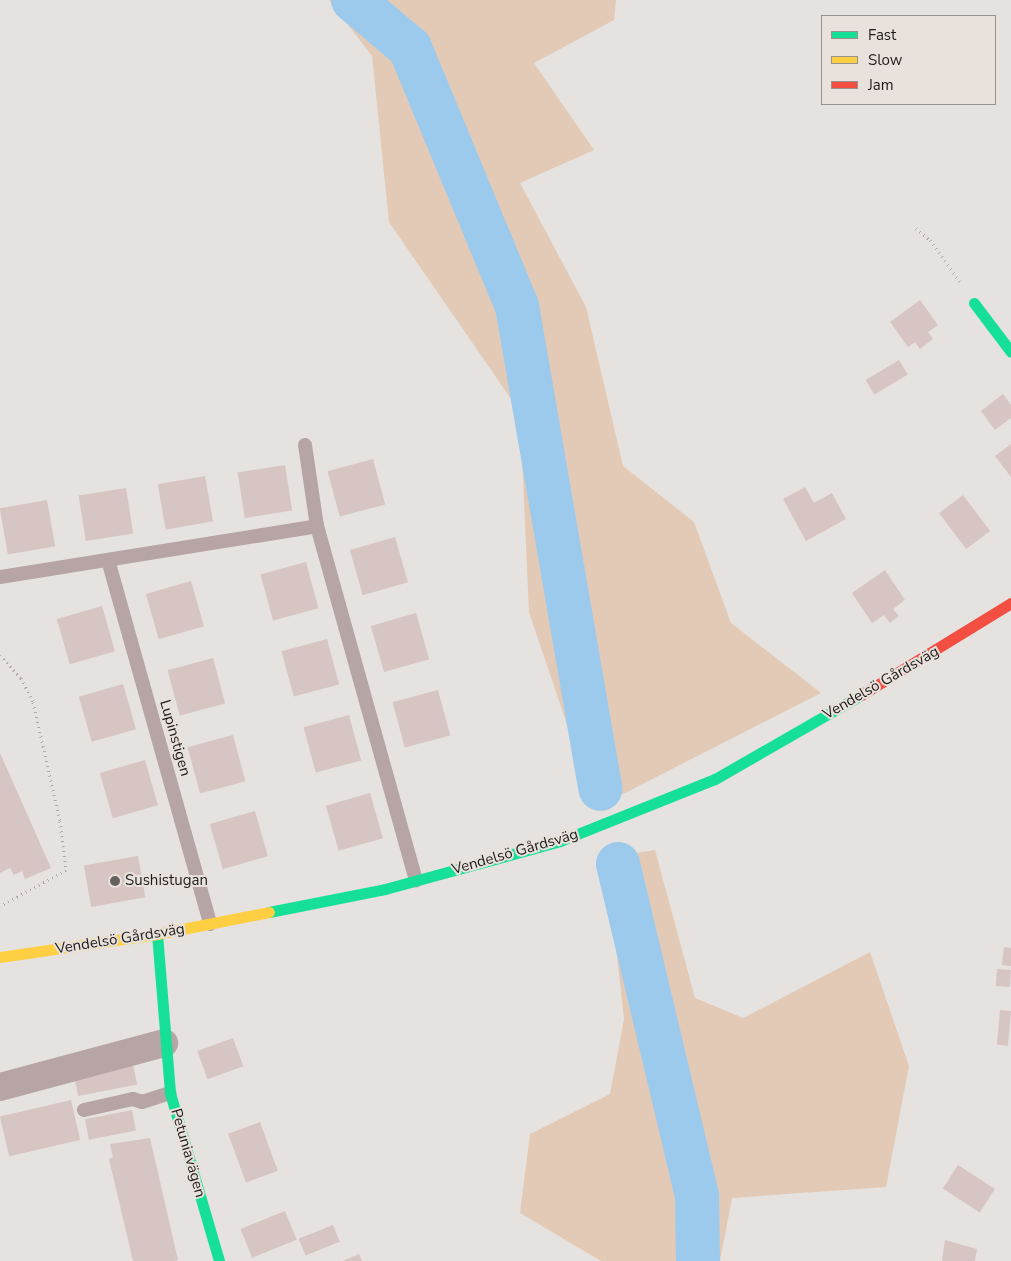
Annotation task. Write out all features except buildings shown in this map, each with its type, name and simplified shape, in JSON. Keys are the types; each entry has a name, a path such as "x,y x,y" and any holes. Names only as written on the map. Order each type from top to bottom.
{"street":[{"path":"974,303 1011,352"},
{"name":"Vendelsö Gårdsväg","path":"0,957 157,934 210,924 416,880 560,841 715,779 922,660 1011,604"},
{"name":"Petuniavägen","path":"157,934 164,1043 170,1093 219,1261"},
{"path":"0,1087 164,1043"}],"lane":[{"path":"305,445 317,526 416,880"},
{"path":"0,577 317,526"},
{"name":"Lupinstigen","path":"108,560 210,924"},
{"path":"84,1110 133,1099 142,1102 170,1093"}],"path":[{"path":"916,228 930,240 974,303"},
{"path":"0,655 20,678 33,702 60,821 66,870 0,906"}],"shaded area":[{"path":"329,0 616,0 614,20 534,63 594,150 520,183 586,307 623,466 694,522 731,623 821,693 619,796 577,754 529,612 520,412 389,222 372,56"},
{"path":"655,850 695,998 743,1018 870,952 909,1066 886,1187 732,1198 720,1261 601,1261 520,1213 530,1134 610,1094 624,1019 606,858"}],"waterway":[{"path":"353,0 410,48 517,306 600,789"},
{"path":"618,864 697,1196 698,1261"}],"traffic: fast":[{"path":"974,303 1011,352"},
{"path":"269,912 385,889 560,841 715,779 861,695"},
{"path":"157,934 170,1093 219,1261"}],"traffic: slow":[{"path":"0,957 157,934 269,912"}],"traffic: jam":[{"path":"861,695 1011,603"}],"place":[{"name":"Sushistugan","path":"115,881"}]}
